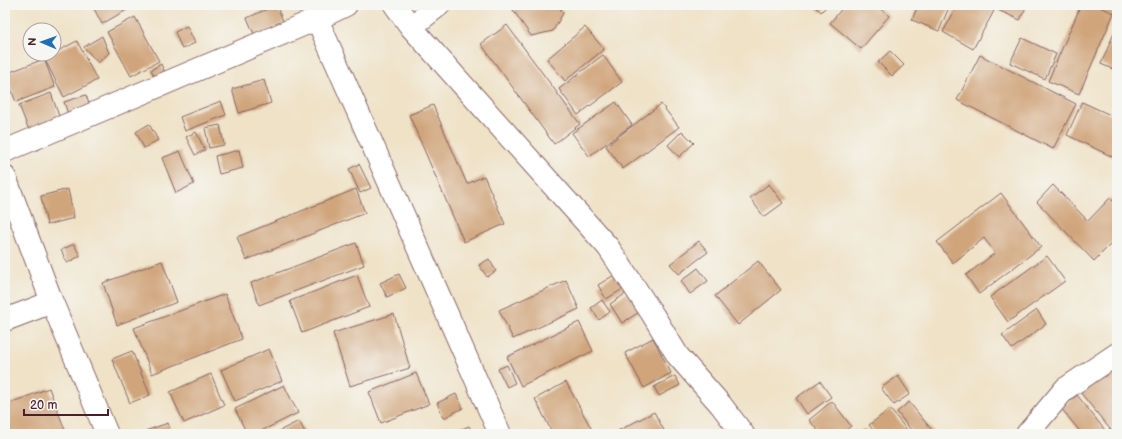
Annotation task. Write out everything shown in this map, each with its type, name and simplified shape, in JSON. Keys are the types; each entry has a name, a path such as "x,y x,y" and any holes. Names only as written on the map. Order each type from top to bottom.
{"street":[{"path":"5,151 317,19 346,5"},
{"path":"395,5 411,26 608,248 653,315 678,356 721,405 743,434"},
{"path":"411,26 439,5"},
{"path":"317,19 500,434"},
{"path":"5,177 52,302 108,434"},
{"path":"5,320 52,302"},
{"path":"1027,434 1065,389 1117,354"}],"building":[{"path":"92,5 135,5 102,24"},
{"path":"276,5 284,23 255,36 247,18"},
{"path":"515,5 558,5 563,13 553,31 531,36 511,7"},
{"path":"813,5 828,5 821,12"},
{"path":"845,5 877,5 889,16 861,49 830,23"},
{"path":"918,5 950,5 939,31 912,20"},
{"path":"958,5 983,5 994,11 973,49 943,32"},
{"path":"1001,5 1027,5 1020,20 998,10"},
{"path":"1081,5 1095,5 1114,13 1079,94 1048,81"},
{"path":"135,17 159,61 131,76 107,32"},
{"path":"507,25 580,124 554,144 481,44"},
{"path":"187,26 195,43 182,49 175,32"},
{"path":"1117,26 1117,71 1101,64"},
{"path":"585,27 604,49 565,81 547,59"},
{"path":"102,36 109,53 98,63 84,47"},
{"path":"1022,38 1056,54 1045,79 1010,63"},
{"path":"77,41 97,80 64,97 46,62 62,62 62,49"},
{"path":"890,51 904,65 892,76 878,62"},
{"path":"603,55 622,82 578,115 559,89"},
{"path":"980,55 1076,104 1053,149 957,100"},
{"path":"36,62 45,62 55,87 16,102 5,74"},
{"path":"161,64 165,73 155,78 151,70"},
{"path":"5,79 11,93 5,96"},
{"path":"264,80 271,103 239,113 232,89"},
{"path":"51,93 61,122 30,133 19,105"},
{"path":"86,95 90,107 68,114 64,102"},
{"path":"221,101 226,115 185,131 180,117"},
{"path":"616,102 632,125 589,156 572,133"},
{"path":"1082,102 1117,118 1117,159 1067,135"},
{"path":"661,104 679,127 623,169 606,146"},
{"path":"433,105 467,184 484,176 505,224 464,242 409,115"},
{"path":"149,124 158,140 144,148 136,132"},
{"path":"220,125 224,145 209,148 205,128"},
{"path":"682,131 694,143 679,157 668,145"},
{"path":"196,132 205,150 195,155 186,137"},
{"path":"239,150 243,168 219,174 215,156"},
{"path":"180,151 194,184 176,193 162,158"},
{"path":"359,164 371,188 360,193 349,169"},
{"path":"769,184 783,203 764,217 750,198"},
{"path":"1053,185 1088,221 1110,198 1117,205 1117,238 1094,261 1037,202"},
{"path":"68,189 74,218 47,225 41,196"},
{"path":"356,189 365,213 246,260 237,237"},
{"path":"1001,193 1041,247 979,294 966,275 995,253 984,238 953,263 937,242"},
{"path":"699,241 708,252 679,274 670,264"},
{"path":"356,243 364,265 259,305 251,283"},
{"path":"74,244 80,256 67,263 61,250"},
{"path":"1047,256 1065,281 1008,322 990,297"},
{"path":"489,259 496,271 487,277 479,265"},
{"path":"162,261 177,302 117,325 103,283"},
{"path":"758,261 781,290 738,325 715,296"},
{"path":"698,268 708,281 690,294 681,281"},
{"path":"619,272 628,286 606,299 598,285"},
{"path":"399,274 406,288 387,297 380,283"},
{"path":"357,275 369,307 302,333 290,301"},
{"path":"566,280 579,309 513,339 499,310"},
{"path":"631,290 644,309 622,323 610,304"},
{"path":"225,294 242,339 152,374 134,328"},
{"path":"602,300 610,312 599,320 591,308"},
{"path":"1037,310 1046,324 1012,349 1002,335"},
{"path":"394,314 410,368 350,386 333,333"},
{"path":"579,322 593,351 521,386 507,357"},
{"path":"653,338 671,373 644,388 625,353"},
{"path":"269,349 282,381 235,401 221,370"},
{"path":"132,351 150,395 130,403 112,359"},
{"path":"507,365 515,383 507,387 498,369"},
{"path":"1110,368 1117,376 1117,434 1114,434 1080,392"},
{"path":"416,373 429,404 381,423 369,392"},
{"path":"211,374 224,405 184,423 170,392"},
{"path":"675,376 680,385 659,396 654,387"},
{"path":"898,376 910,394 894,405 881,388"},
{"path":"820,381 831,397 807,414 796,398"},
{"path":"566,382 592,430 584,434 553,434 535,399"},
{"path":"284,385 298,413 255,434 247,434 235,409"},
{"path":"49,388 65,430 55,434 5,434 5,405"},
{"path":"456,394 463,408 444,418 437,403"},
{"path":"1077,395 1108,434 1082,434 1061,408"},
{"path":"832,401 851,426 841,434 821,434 809,420"},
{"path":"909,402 935,434 914,434 897,412"},
{"path":"890,409 910,434 876,434 869,425"},
{"path":"654,412 666,434 612,434"},
{"path":"299,421 306,434 273,434"},
{"path":"168,423 171,434 146,434 145,431"},
{"path":"469,426 473,434 450,434"},
{"path":"865,429 868,434 858,434"}]}
